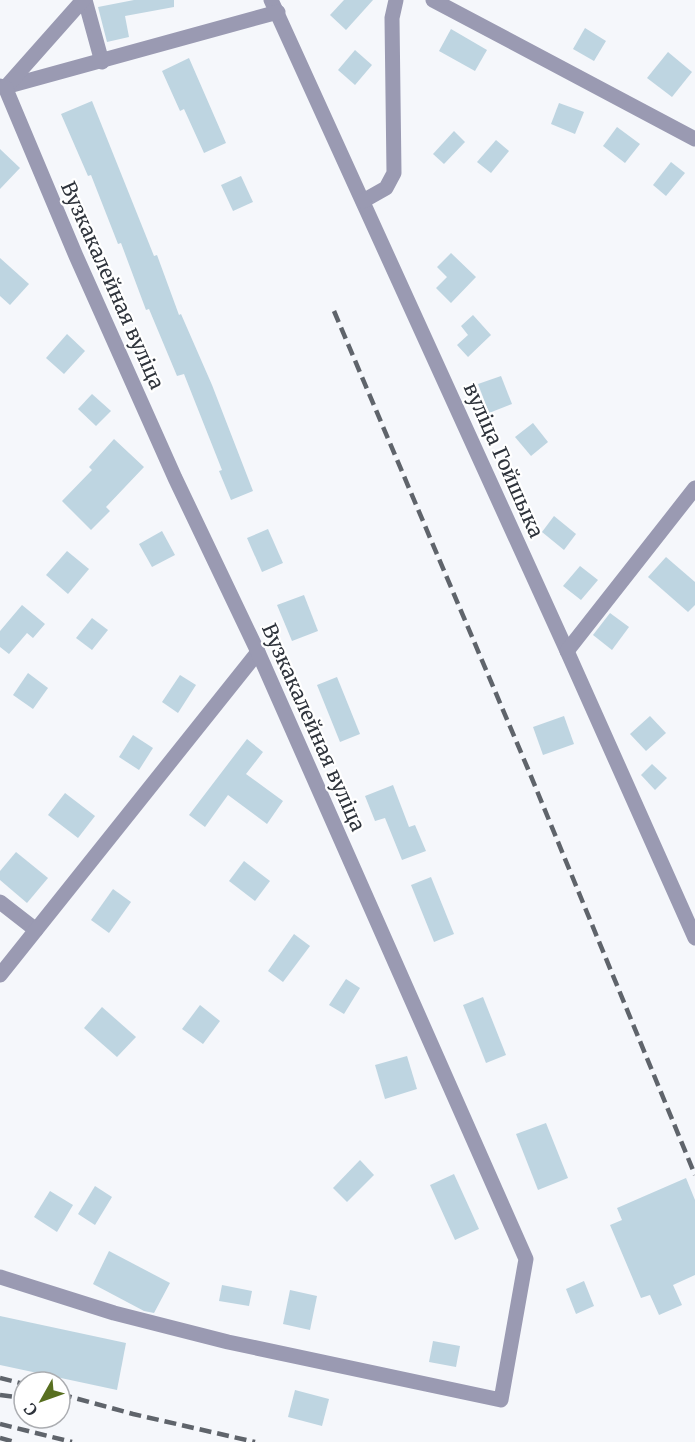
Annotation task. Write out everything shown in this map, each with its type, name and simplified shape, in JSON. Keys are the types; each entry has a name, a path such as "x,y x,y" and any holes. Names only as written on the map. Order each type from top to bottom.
{"street":[{"path":"84,0 102,62"},
{"path":"2,90 84,0"},
{"path":"363,201 386,188 394,172 392,18 396,0"},
{"path":"433,0 695,140"},
{"path":"2,90 102,62 274,6"},
{"name":"вуліца Гойшыка","path":"274,6 695,938"},
{"name":"Вузкакалейная вуліца","path":"0,1277 114,1313 228,1342 501,1400 526,1259 258,652 175,478 2,90"},
{"path":"567,651 695,488"},
{"path":"0,975 258,652"},
{"path":"0,902 36,930"}],"building":[{"path":"134,0 174,0 174,7 125,16 129,37 107,42 98,7"},
{"path":"344,0 373,0 346,30 330,15"},
{"path":"585,28 606,41 594,61 573,49"},
{"path":"451,29 487,50 475,71 439,51"},
{"path":"355,50 372,65 355,85 338,70"},
{"path":"668,52 692,72 672,97 647,78"},
{"path":"189,58 226,143 204,153 184,109 180,111 162,71"},
{"path":"92,101 154,256 157,255 179,315 181,314 212,385 253,491 231,500 219,471 222,470 184,374 177,376 149,309 146,310 121,243 118,244 91,175 88,176 61,114"},
{"path":"559,103 584,112 575,134 551,124"},
{"path":"617,127 640,144 625,163 603,146"},
{"path":"454,131 465,142 444,164 433,154"},
{"path":"496,140 509,151 491,173 477,162"},
{"path":"0,149 20,168 0,189"},
{"path":"671,162 685,173 666,196 653,185"},
{"path":"241,176 253,202 233,211 221,185"},
{"path":"451,253 476,277 451,303 436,288 447,277 437,267"},
{"path":"0,258 29,284 10,305 0,296"},
{"path":"473,315 491,335 468,357 457,345 468,335 461,326"},
{"path":"67,334 85,351 64,374 46,358"},
{"path":"501,376 512,404 489,413 478,384"},
{"path":"92,394 111,411 96,426 78,409"},
{"path":"533,423 548,442 531,456 515,437"},
{"path":"114,439 144,467 106,507 110,511 91,530 62,501 92,470 89,467"},
{"path":"554,516 576,534 564,550 542,532"},
{"path":"268,529 283,563 262,572 247,538"},
{"path":"162,531 175,555 152,567 139,544"},
{"path":"67,551 89,569 68,594 46,575"},
{"path":"666,557 695,582 695,605 688,612 648,577"},
{"path":"580,566 598,580 581,600 563,586"},
{"path":"304,595 318,631 292,641 277,605"},
{"path":"22,605 45,624 33,638 27,633 9,654 0,647 0,631"},
{"path":"610,613 629,627 612,650 593,635"},
{"path":"92,618 108,630 92,650 76,638"},
{"path":"28,673 48,688 33,709 13,695"},
{"path":"180,675 196,685 178,713 162,702"},
{"path":"337,677 360,734 340,742 317,685"},
{"path":"564,716 574,744 543,755 533,727"},
{"path":"650,716 666,733 646,751 630,734"},
{"path":"133,735 153,748 139,770 119,757"},
{"path":"247,739 263,752 246,774 283,801 267,824 228,795 205,827 189,815"},
{"path":"652,764 667,778 655,790 641,775"},
{"path":"393,785 409,827 415,825 426,851 402,860 385,818 375,821 365,796"},
{"path":"65,793 95,816 78,838 48,815"},
{"path":"16,852 48,878 27,903 0,880 0,871"},
{"path":"244,861 270,881 255,901 229,881"},
{"path":"431,877 454,934 434,942 411,885"},
{"path":"113,889 131,902 109,933 91,920"},
{"path":"294,934 310,946 283,982 268,971"},
{"path":"346,979 360,988 344,1014 329,1005"},
{"path":"483,997 506,1055 486,1063 463,1005"},
{"path":"200,1005 220,1021 203,1044 182,1029"},
{"path":"102,1007 136,1037 117,1057 84,1028"},
{"path":"407,1056 417,1089 385,1099 375,1065"},
{"path":"546,1123 568,1178 538,1190 516,1134"},
{"path":"360,1160 374,1175 347,1202 333,1188"},
{"path":"454,1174 479,1229 455,1240 430,1185"},
{"path":"686,1178 695,1200 695,1275 673,1285 682,1305 659,1315 650,1295 641,1298 610,1225 622,1220 617,1208"},
{"path":"95,1186 112,1197 95,1225 78,1214"},
{"path":"50,1191 73,1205 57,1232 34,1217"},
{"path":"109,1251 170,1283 154,1313 144,1311 93,1284"},
{"path":"584,1281 594,1306 576,1314 566,1289"},
{"path":"222,1285 252,1291 249,1306 219,1301"},
{"path":"290,1290 317,1296 310,1330 283,1324"},
{"path":"0,1316 126,1343 117,1390 72,1380 72,1370 23,1370 0,1365"},
{"path":"433,1341 460,1346 456,1367 429,1362"},
{"path":"295,1390 329,1399 322,1426 288,1417"}],"railway":[{"path":"334,311 528,769 695,1175"},
{"path":"0,1378 12,1381"},
{"path":"0,1395 12,1396"},
{"path":"72,1397 255,1442"},
{"path":"0,1424 72,1442"},
{"path":"0,1438 15,1442"}]}
